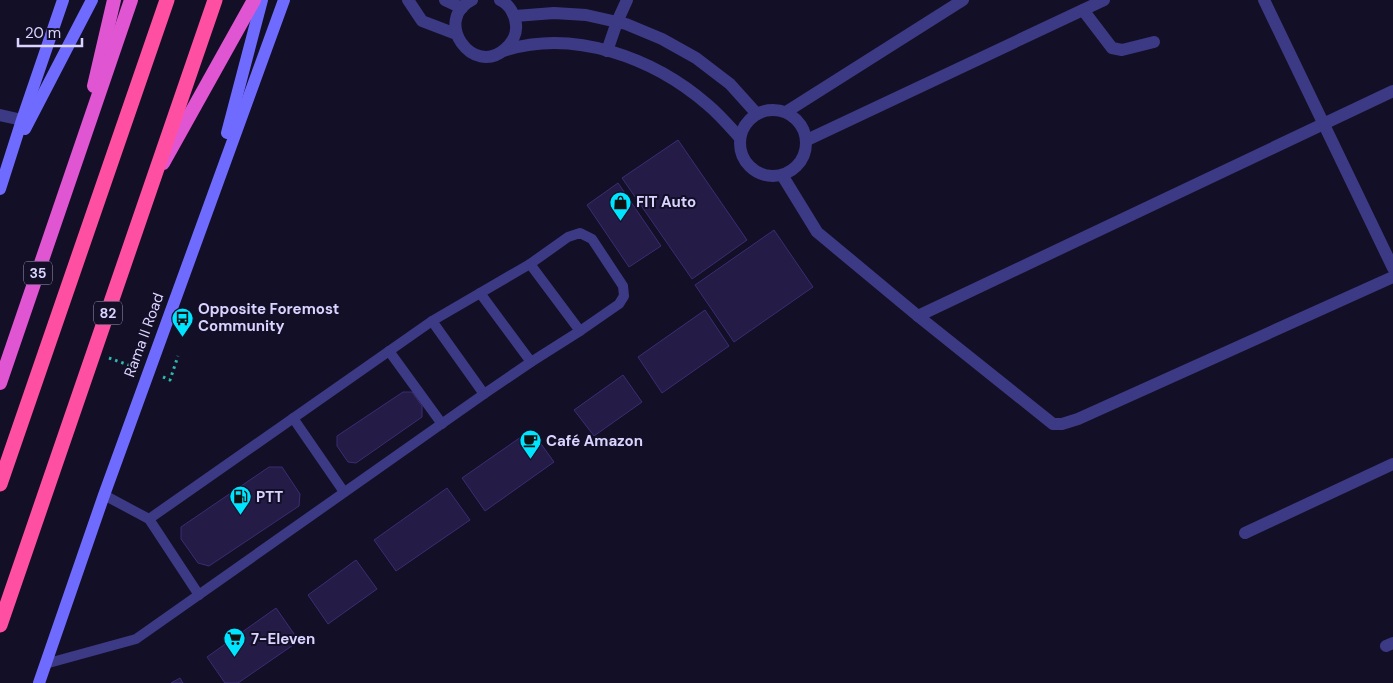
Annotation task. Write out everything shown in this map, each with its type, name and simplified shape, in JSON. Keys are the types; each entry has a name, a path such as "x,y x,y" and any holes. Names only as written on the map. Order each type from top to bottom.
{"highway":[{"path":"75,164 114,0"},
{"name":"35","path":"0,383 131,0"},
{"path":"0,484 167,0"},
{"path":"0,624 216,0"},
{"name":"82","path":"0,624 216,0"},
{"path":"151,186 254,0"}],"main road":[{"path":"0,189 63,0"},
{"path":"10,158 92,0"},
{"path":"207,210 262,0"},
{"name":"Rama II Road","path":"39,683 104,495 284,0"}],"street":[{"path":"408,0 422,21 456,34"},
{"path":"445,0 467,4 458,16 456,34 460,43 475,55 485,57 516,47 554,44 582,45 616,53 648,66 679,83 709,106 740,138"},
{"path":"500,0 510,8 515,16 516,26 515,36 503,51"},
{"path":"607,51 617,22 628,0"},
{"path":"786,112 963,0"},
{"path":"807,140 1104,0"},
{"path":"1264,0 1393,268"},
{"path":"1083,10 1112,48 1122,50 1154,42"},
{"path":"515,16 554,13 586,14 617,22 662,39 696,58 730,84 757,114"},
{"path":"918,316 1393,91"},
{"path":"766,110 786,112 796,118 803,128 807,140 805,151 801,162 793,170 782,175 771,176 761,174 751,168 744,160 740,149 740,138 745,124 757,114 766,110"},
{"path":"0,115 22,120"},
{"path":"782,175 818,232 918,316 1053,424 1062,424 1078,419 1393,278"},
{"path":"1245,533 1393,464"}],"lane":[{"path":"46,664 136,638 484,394 618,304 624,296 623,286 592,238 580,233 568,238 530,264 432,321 149,519"},
{"path":"530,264 580,331"},
{"path":"480,293 531,362"},
{"path":"432,321 484,394"},
{"path":"389,351 442,424"},
{"path":"293,418 344,492"},
{"path":"104,495 149,519 199,595"}],"path":[{"path":"170,380 178,356"}],"building":[{"path":"678,140 747,240 692,279 622,178"},
{"path":"618,183 661,246 629,267 587,205"},
{"path":"774,230 813,287 734,342 695,285"},
{"path":"705,310 729,346 662,393 638,357"},
{"path":"623,375 642,402 594,436 574,410"},
{"path":"403,392 412,392 422,406 422,417 356,463 348,462 337,446 337,436"},
{"path":"531,430 554,462 485,511 462,478"},
{"name":"PTT","path":"269,467 282,467 300,494 299,506 209,566 198,563 181,539 181,527"},
{"path":"447,488 470,520 396,571 374,540"},
{"path":"356,560 377,589 328,624 308,595"},
{"path":"276,608 299,641 238,683 225,683 207,657"},
{"path":"180,678 183,683 171,683"}],"place":[{"name":"FIT Auto","path":"620,221"},
{"name":"Opposite Foremost Community","path":"182,337"},
{"name":"Café Amazon","path":"530,460"},
{"name":"PTT","path":"240,516"},
{"name":"7-Eleven","path":"235,658"}]}
